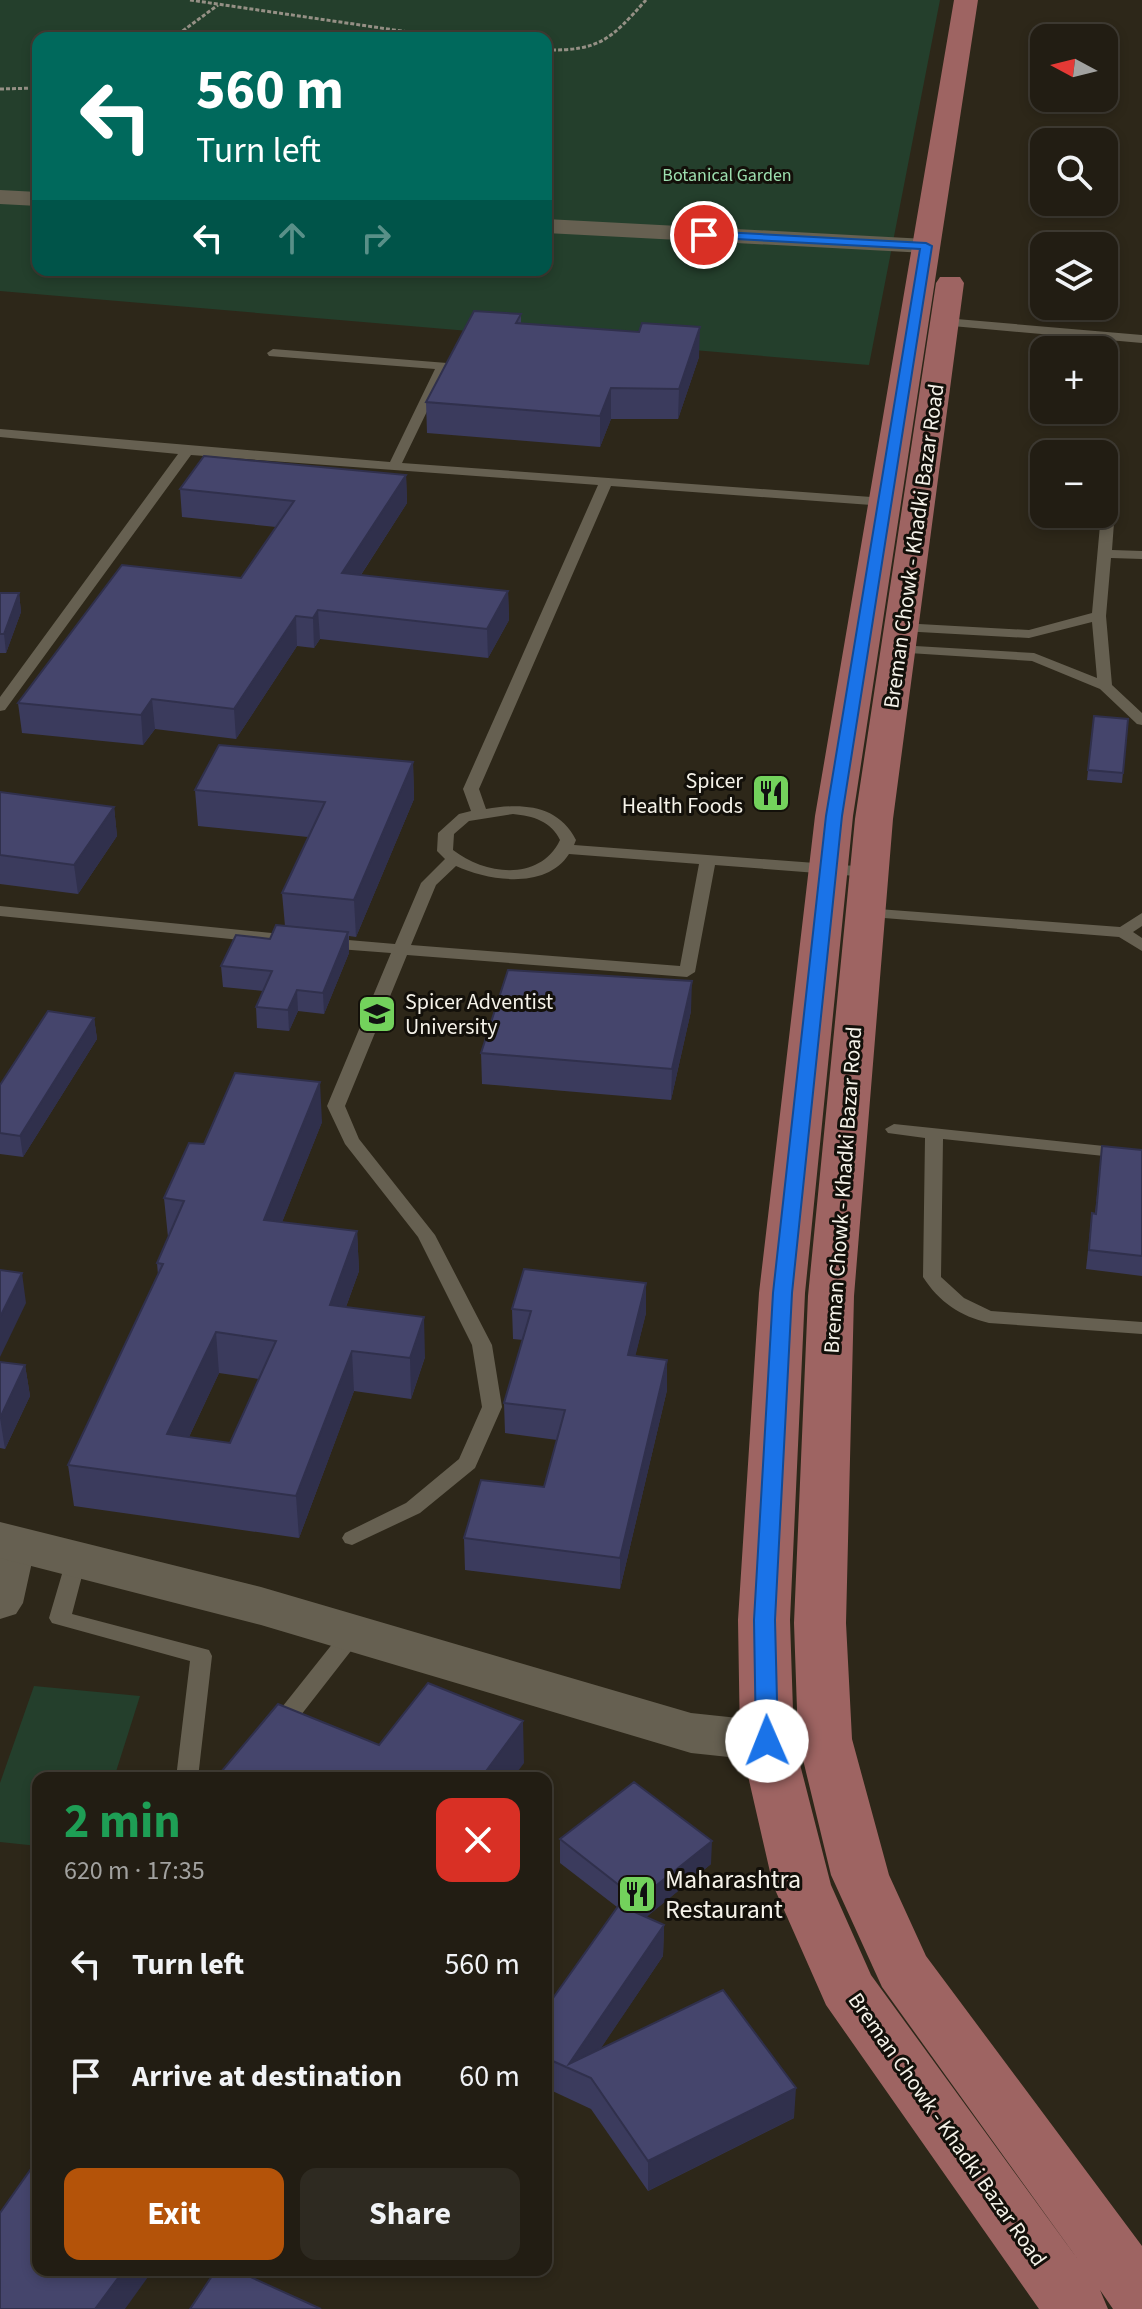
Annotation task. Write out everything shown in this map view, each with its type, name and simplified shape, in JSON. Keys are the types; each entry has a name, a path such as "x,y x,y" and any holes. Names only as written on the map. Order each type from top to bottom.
{"main road":[{"name":"Breman Chowk - Khadki Bazar Road","path":"966,0 885,502 854,885 831,1296 820,1623 825,1739 860,1875 903,1970 1142,2297"},
{"name":"Breman Chowk - Khadki Bazar Road","path":"991,0 899,638 782,1293 764,1620 767,1741 802,1885 847,1988 1076,2309"}],"street":[{"path":"0,197 32,199"},
{"path":"552,226 926,246"},
{"path":"0,1603 7,1542 77,1557 353,1633 691,1733 767,1741 825,1739"}],"lane":[{"path":"945,322 1142,339"},
{"path":"273,353 443,366 394,466"},
{"path":"0,433 187,451 885,502"},
{"path":"0,707 187,451"},
{"path":"479,812 471,789 607,480"},
{"path":"1105,686 1099,616 1106,528"},
{"path":"1104,554 1142,555"},
{"path":"899,638 1029,634 1099,616"},
{"path":"899,638 1034,657 1105,686 1142,721"},
{"path":"513,809 545,816 564,831 568,840 566,849 548,865 515,874 480,872 453,860 445,851 446,833 464,817 479,812 513,809"},
{"path":"566,849 708,860 1123,932 1142,946"},
{"path":"352,1538 413,1508 468,1463 492,1407 482,1345 426,1235 351,1140 336,1106 429,883 453,860"},
{"path":"0,911 687,972 708,860"},
{"path":"1123,932 1142,918"},
{"path":"894,1129 1142,1155"},
{"path":"934,1132 932,1277 940,1290 971,1311 989,1317 1142,1328"},
{"path":"77,1557 60,1618 201,1656 188,1772"},
{"path":"267,1743 353,1633"}],"path":[{"path":"190,0 408,32"},
{"path":"552,50 596,49 608,42 646,0"},
{"path":"181,32 218,4"},
{"path":"0,89 32,88"}],"green space":[{"name":"Botanical Garden","path":"0,0 940,0 869,365 0,291"},
{"path":"34,1686 140,1696 116,1772 32,1772 32,1845 0,1842 0,1783"}],"building":[{"path":"474,311 521,314 516,323 639,332 642,323 700,327 679,389 611,388 600,416 426,402"},
{"path":"204,456 406,475 342,573 508,591 487,629 318,610 313,618 296,616 234,709 152,699 141,715 18,703 122,565 241,578 294,501 180,489"},
{"path":"0,593 19,593 4,634 0,634"},
{"path":"1094,716 1128,719 1123,773 1088,770"},
{"path":"219,745 413,762 354,900 282,893 325,802 195,790"},
{"path":"0,792 114,807 74,865 0,855"},
{"path":"276,925 348,932 323,993 297,990 288,1010 256,1007 272,971 221,966 236,935 270,939"},
{"path":"508,970 692,981 672,1069 481,1053"},
{"path":"48,1011 94,1018 20,1136 0,1133 0,1085"},
{"path":"235,1073 320,1082 264,1220 357,1231 330,1305 424,1317 410,1358 352,1351 296,1496 68,1465 163,1264 157,1263 184,1201 164,1198 189,1143 204,1144","holes":["216,1332 276,1341 230,1443 167,1434"]},
{"path":"1102,1146 1142,1150 1142,1256 1089,1250 1092,1213 1096,1214"},
{"path":"524,1269 646,1283 628,1355 667,1360 620,1558 464,1538 481,1480 544,1487 565,1410 504,1403 531,1311 512,1309"},
{"path":"0,1270 22,1273 0,1317"},
{"path":"0,1362 25,1365 0,1418"},
{"path":"428,1683 523,1721 485,1772 221,1772 278,1704 379,1745"},
{"name":"Maharashtra Restaurant","path":"634,1782 712,1841 638,1900 560,1839"},
{"path":"619,1905 664,1925 569,2064 723,1990 796,2088 648,2161 591,2078 552,2061 552,2000"},
{"path":"32,2168 32,2276 120,2276 95,2309 0,2309 0,2213"},
{"path":"212,2276 248,2276 321,2309 190,2309"}],"place":[{"name":"Spicer Health Foods","path":"771,793"},
{"name":"Spicer Adventist University","path":"377,1014"},
{"name":"Maharashtra Restaurant","path":"637,1894"}],"route":[{"path":"704,235 926,246 834,816 782,1293 764,1620 767,1741"}]}
